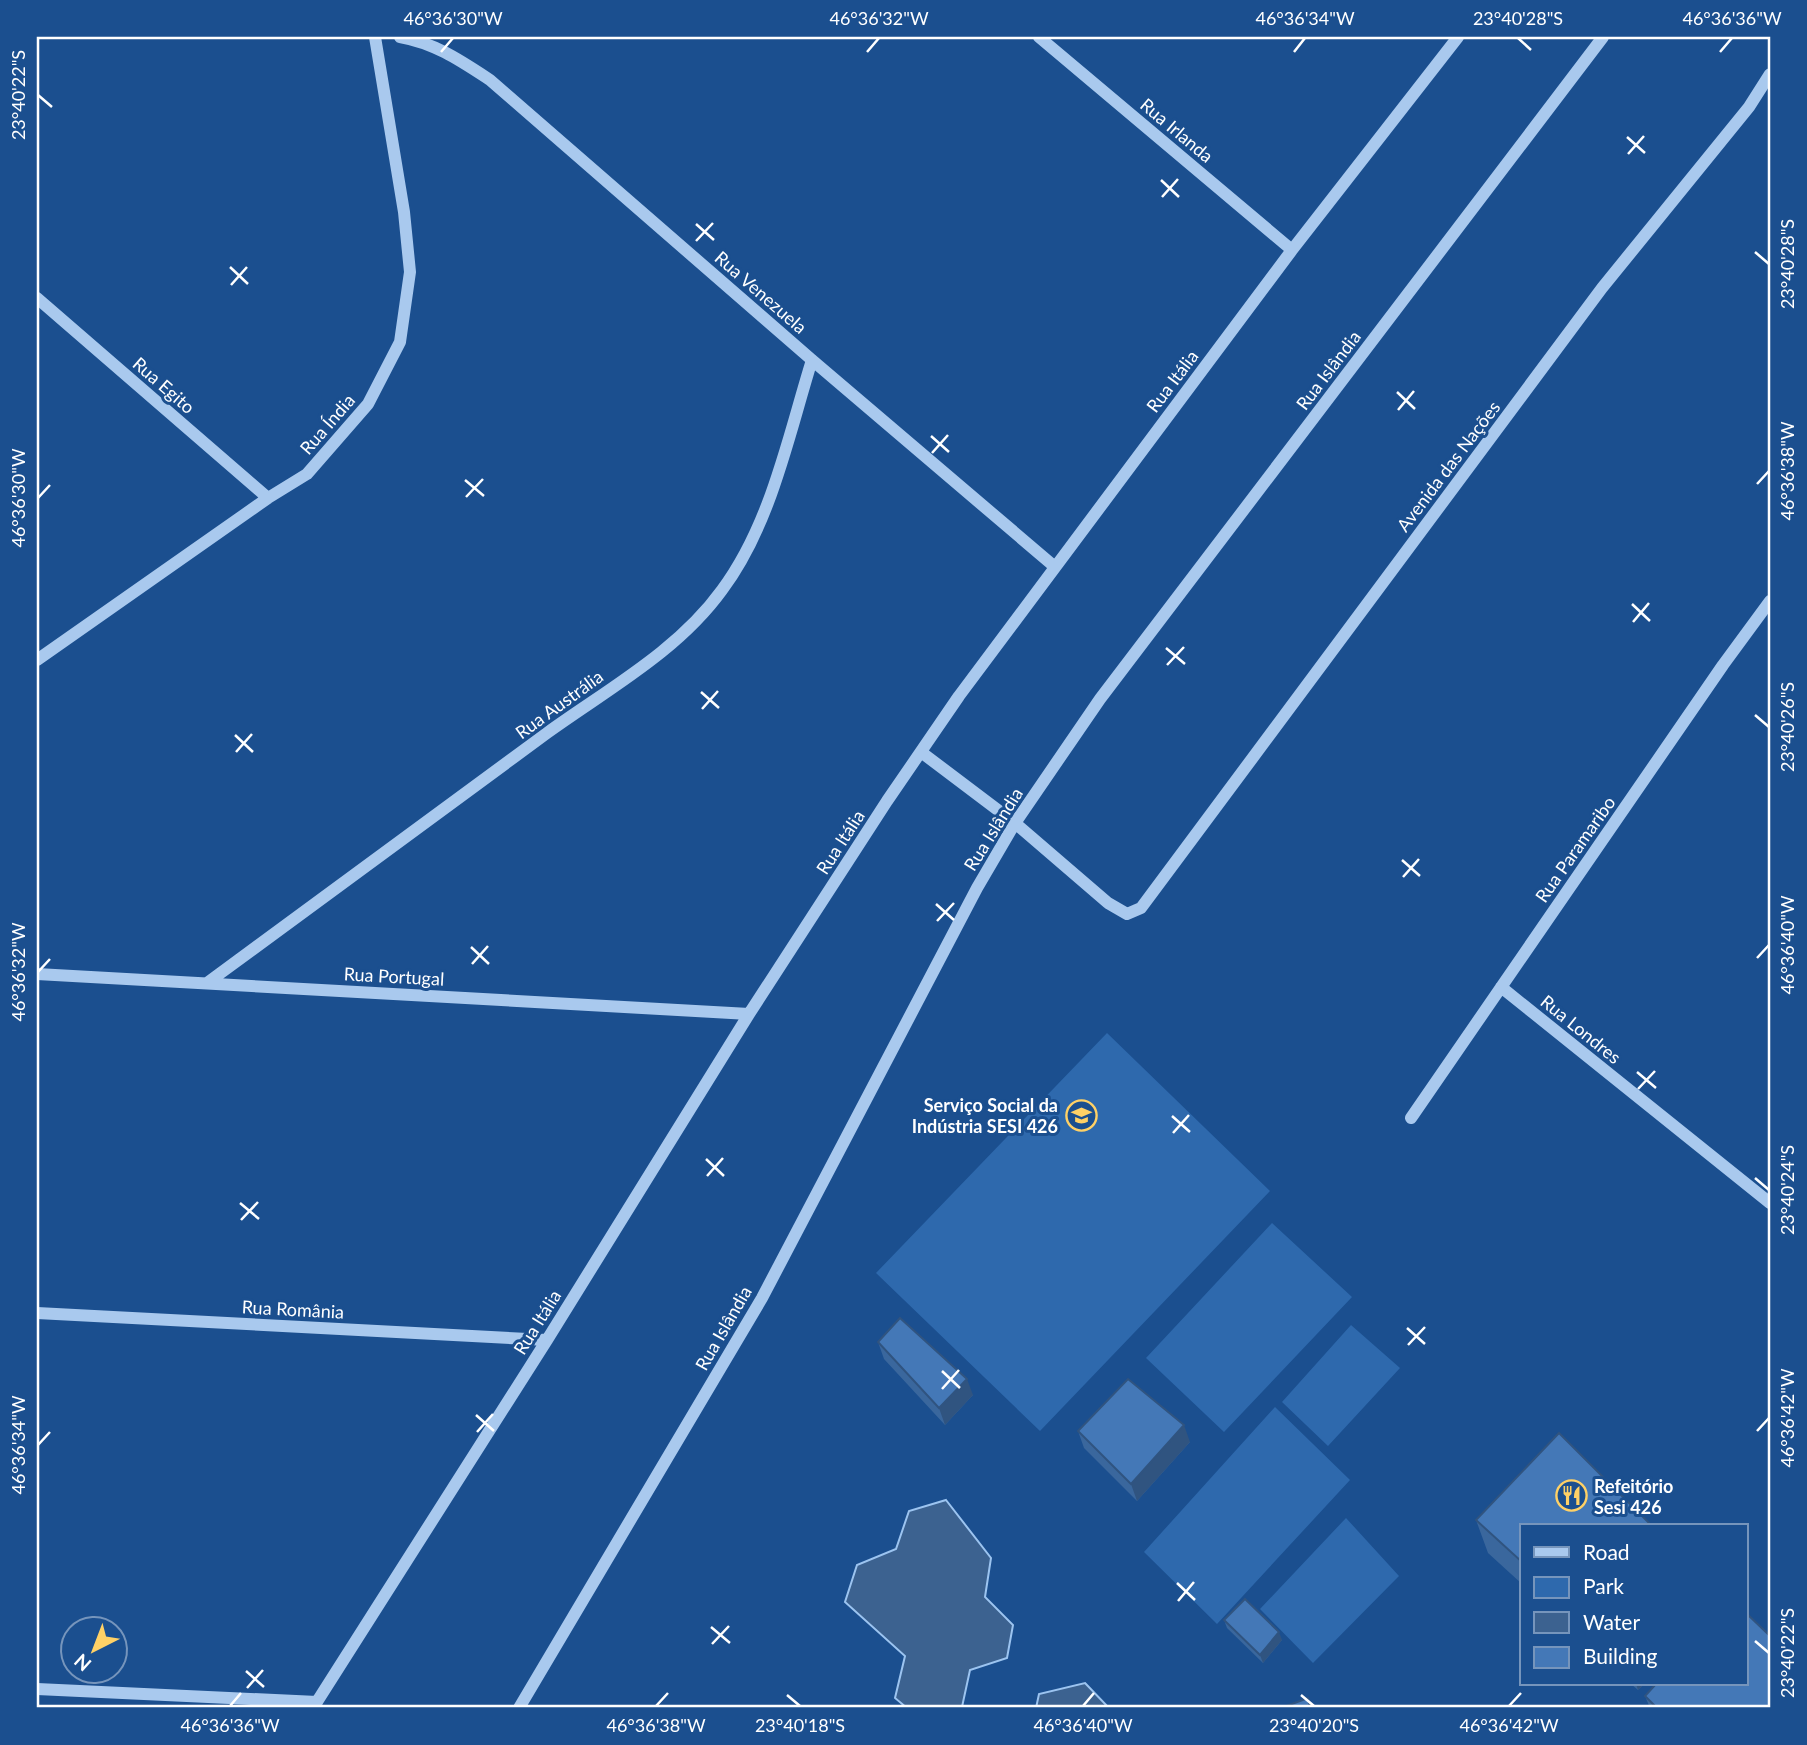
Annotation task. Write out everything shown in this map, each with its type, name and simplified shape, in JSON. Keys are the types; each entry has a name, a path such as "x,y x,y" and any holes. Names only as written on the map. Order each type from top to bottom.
{"street":[{"name":"Rua Índia","path":"37,660 268,498 307,474 368,404 400,342 410,272 404,212 375,37"},
{"name":"Rua Venezuela","path":"400,37 415,39 448,52 490,80 1055,567"},
{"name":"Rua Irlanda","path":"1039,37 1292,250"},
{"name":"Rua Itália","path":"315,1705 547,1340 749,1014 920,752 1292,250 1458,37"},
{"name":"Rua Islândia","path":"519,1708 762,1298 977,888 1015,822 1100,699 1603,37"},
{"name":"Avenida das Nações","path":"1015,822 1108,903 1127,914 1141,908 1602,288 1749,107 1770,74"},
{"name":"Rua Egito","path":"37,298 268,498"},
{"name":"Rua Austrália","path":"207,983 654,658 698,620 723,589 748,549 768,500 812,360"},
{"name":"Rua Paramaribo","path":"1411,1118 1723,665 1770,601"},
{"path":"920,752 1015,822"},
{"name":"Rua Portugal","path":"37,974 749,1014"},
{"name":"Rua Londres","path":"1501,987 1770,1203"},
{"name":"Rua România","path":"37,1313 547,1340"},
{"path":"37,1689 315,1705"}],"green space":[{"path":"1107,1033 1270,1191 1040,1431 876,1273"},
{"path":"1272,1223 1352,1297 1224,1432 1146,1358"},
{"path":"1351,1325 1400,1368 1328,1446 1282,1402"},
{"path":"1275,1407 1350,1480 1217,1624 1144,1552"},
{"path":"1346,1518 1399,1576 1313,1663 1260,1609"}],"water":[{"path":"946,1500 991,1558 985,1597 1013,1625 1007,1658 970,1670 962,1707 907,1708 895,1698 905,1656 845,1602 857,1565 896,1549 909,1511"},
{"path":"1085,1683 1109,1708 1036,1708 1039,1694"}],"building":[{"path":"900,1318 967,1379 939,1408 878,1342"},
{"path":"1128,1379 1184,1425 1131,1484 1078,1431"},
{"path":"1559,1433 1650,1524 1520,1524 1520,1560 1476,1520"},
{"path":"1245,1599 1279,1632 1260,1655 1224,1620"},
{"path":"1748,1615 1770,1636 1770,1708 1657,1708 1645,1696 1654,1686 1748,1686"},
{"path":"1308,1698 1310,1708 1281,1708"}],"place":[{"name":"Serviço Social da Indústria SESI 426","path":"1081,1115"},
{"name":"Refeitório Sesi 426","path":"1571,1496"}]}
